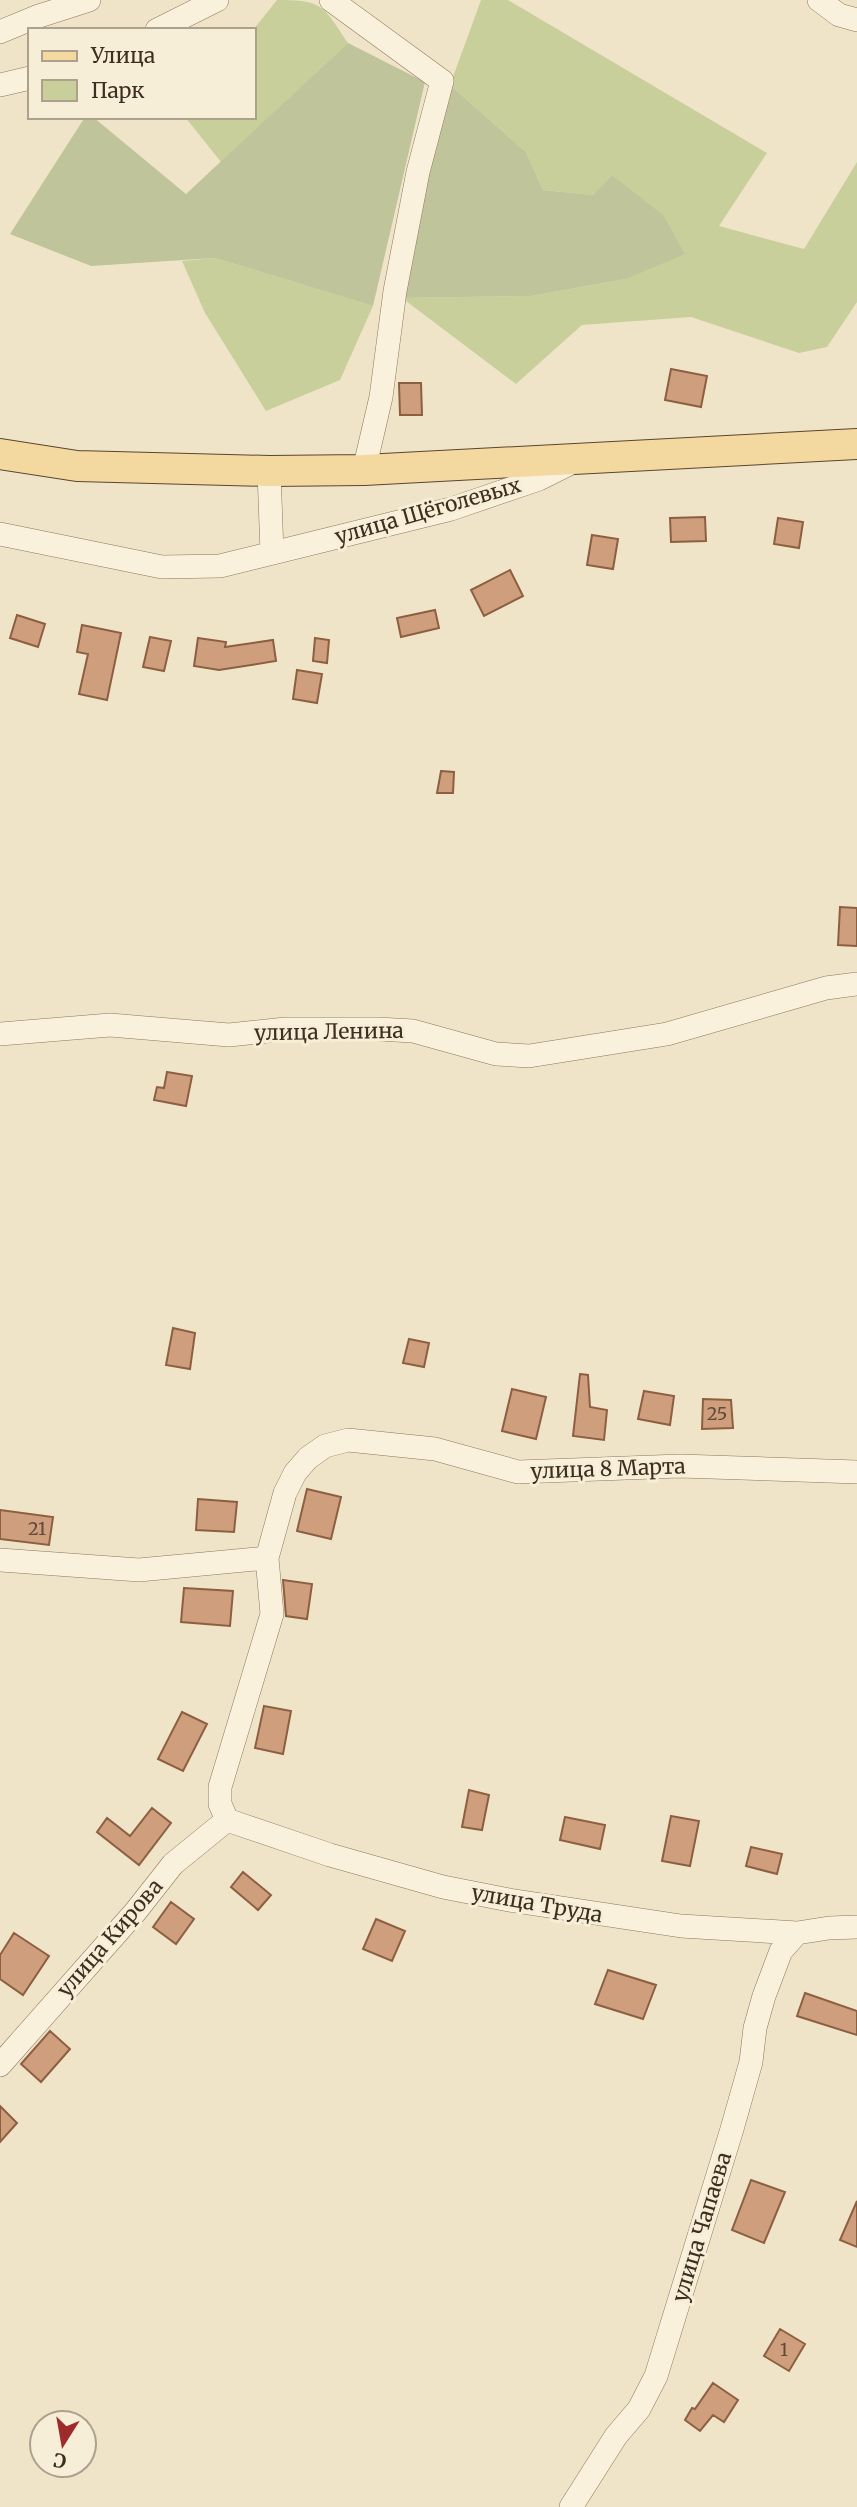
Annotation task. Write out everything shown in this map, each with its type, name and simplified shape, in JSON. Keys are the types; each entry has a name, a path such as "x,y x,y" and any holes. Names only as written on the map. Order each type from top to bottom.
{"main road":[{"name":"улица Щёголевых","path":"582,457 857,444"},
{"path":"0,454 77,466 269,471 364,470 582,457"}],"street":[{"path":"0,32 89,0"},
{"path":"160,28 217,0"},
{"path":"331,0 442,81 418,172 395,290 381,397 364,470"},
{"path":"819,0 839,15 857,20"},
{"path":"0,85 28,78"},
{"name":"улица Щёголевых","path":"0,534 162,567 220,566 451,509 539,480 582,457"},
{"path":"269,471 271,553"},
{"name":"улица Ленина","path":"0,1034 110,1025 229,1035 285,1029 378,1029 413,1031 496,1054 529,1056 667,1034 826,988 857,984"},
{"name":"улица 8 Марта","path":"228,1820 220,1804 220,1787 272,1614 267,1558 285,1493 295,1473 308,1458 325,1446 348,1440 435,1449 518,1472 680,1466 857,1472"},
{"path":"0,1560 139,1570 267,1558"},
{"name":"улица Труда","path":"228,1820 330,1855 443,1887 641,1922 797,1933 857,1927"},
{"name":"улица Кирова","path":"0,2065 136,1911 173,1864 228,1820"},
{"name":"улица Чапаева","path":"572,2507 616,2436 639,2409 656,2376 751,2062 755,2028 764,1996 782,1951 797,1933"}],"green space":[{"path":"277,0 293,0 321,8 348,43 221,162 187,119 256,119 255,28"},
{"path":"481,0 508,0 767,153 719,226 804,249 857,162 857,302 827,347 799,353 691,317 582,325 516,384 402,298 531,296 626,279 612,175 593,195 543,190 526,152 450,85"},
{"path":"348,43 425,82 373,306 215,258 91,266 10,234 84,119 95,119 186,194"},
{"path":"450,85 526,152 543,190 593,195 612,175 663,215 685,254 626,279 531,296 402,298 421,194"},
{"path":"215,258 373,306 340,380 266,411 205,313 182,261"}],"building":[{"path":"671,369 707,376 701,407 665,400"},
{"path":"399,383 421,383 422,415 400,415"},
{"path":"705,517 706,541 671,542 670,518"},
{"path":"778,518 803,522 799,548 774,544"},
{"path":"592,535 618,539 613,569 587,565"},
{"path":"510,570 523,596 484,616 471,590"},
{"path":"435,610 439,628 401,637 397,618"},
{"path":"17,615 45,624 38,647 10,638"},
{"path":"82,625 121,633 107,700 79,694 88,654 77,652"},
{"path":"150,637 171,641 164,671 143,667"},
{"path":"198,638 226,642 225,647 273,640 276,661 219,670 194,666"},
{"path":"315,638 329,640 327,663 313,661"},
{"path":"297,670 322,674 317,703 293,699"},
{"path":"441,771 454,772 453,793 437,793"},
{"path":"840,907 857,908 857,946 838,945"},
{"path":"167,1072 192,1076 186,1106 154,1100 157,1087 164,1088"},
{"path":"173,1328 195,1333 190,1369 166,1365"},
{"path":"409,1339 429,1343 424,1367 403,1363"},
{"path":"580,1374 588,1375 590,1407 607,1410 604,1440 573,1436"},
{"path":"512,1389 546,1397 536,1439 502,1431"},
{"path":"644,1391 674,1396 670,1425 638,1419"},
{"path":"703,1399 731,1400 733,1428 702,1429"},
{"path":"307,1489 341,1497 331,1539 297,1531"},
{"path":"198,1499 237,1502 234,1532 196,1530"},
{"path":"0,1510 53,1517 49,1545 0,1539"},
{"path":"283,1580 312,1584 307,1619 286,1616"},
{"path":"184,1588 233,1591 230,1626 181,1622"},
{"path":"264,1706 291,1711 283,1754 255,1748"},
{"path":"182,1712 207,1724 183,1771 158,1759"},
{"path":"469,1790 489,1795 482,1830 462,1827"},
{"path":"152,1808 171,1823 139,1865 97,1832 107,1818 130,1836"},
{"path":"671,1816 699,1821 690,1866 662,1861"},
{"path":"565,1817 605,1825 600,1849 560,1840"},
{"path":"751,1847 782,1854 777,1874 746,1866"},
{"path":"243,1872 271,1895 258,1910 231,1887"},
{"path":"171,1902 194,1919 176,1944 153,1927"},
{"path":"376,1919 405,1931 392,1961 363,1949"},
{"path":"14,1933 49,1956 23,1995 0,1979 0,1955"},
{"path":"608,1970 656,1985 643,2019 595,2004"},
{"path":"805,1993 857,2011 857,2035 797,2016"},
{"path":"50,2031 70,2049 41,2082 21,2064"},
{"path":"0,2106 17,2123 0,2142"},
{"path":"751,2180 785,2192 764,2243 732,2230"},
{"path":"857,2201 857,2247 840,2240"},
{"path":"780,2329 805,2344 789,2371 764,2356"},
{"path":"713,2383 738,2400 724,2422 713,2415 700,2431 685,2420"}]}
